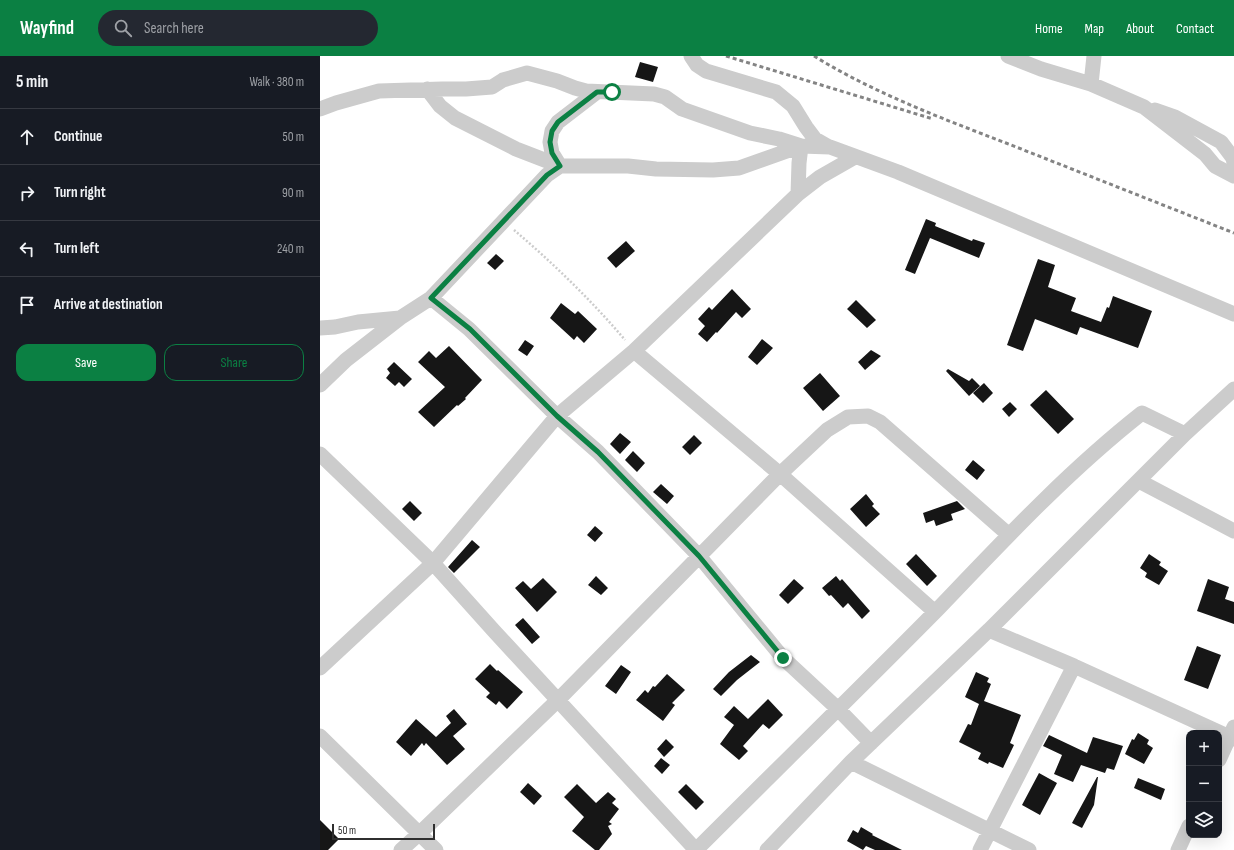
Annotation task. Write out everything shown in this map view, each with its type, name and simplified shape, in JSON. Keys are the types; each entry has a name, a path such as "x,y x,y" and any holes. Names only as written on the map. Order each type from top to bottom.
{"street":[{"path":"691,56 697,65 706,71 776,92 793,106 815,139 830,147 898,172 1234,314"},
{"path":"1008,56 1041,69 1091,84 1144,107 1175,116 1221,142 1233,158 1234,163"},
{"path":"1091,84 1094,56"},
{"path":"320,109 379,91 492,87 503,80 527,73 586,91 654,94 665,97 682,108 750,133 779,139 801,146 830,147"},
{"path":"427,90 440,106 455,118 516,149 560,166 628,166 656,169 713,170 739,168 801,146"},
{"path":"560,166 552,153 550,142 552,131 558,122 597,92"},
{"path":"1144,107 1205,154 1215,166 1234,176"},
{"path":"798,194 801,146"},
{"path":"320,668 433,563 557,416 634,351 798,194 820,177 855,157"},
{"path":"320,386 346,360 400,318 431,298 547,175 560,166"},
{"path":"431,298 470,329 557,416 598,452 699,556 783,658 838,709 871,743"},
{"path":"320,328 335,327 358,322 400,318"},
{"path":"634,351 780,474 935,612"},
{"path":"767,850 851,762 989,630 1185,434 1234,389"},
{"path":"320,454 433,563 696,850 935,612 1010,534 1087,458 1115,434 1142,412 1185,434"},
{"path":"401,850 558,700 780,474 827,430 848,417 868,416 880,422 1010,534"},
{"path":"1139,481 1234,531"},
{"path":"989,630 1232,735 1222,754"},
{"path":"980,850 1074,666"},
{"path":"320,736 436,850"},
{"path":"851,762 1029,850"},
{"path":"1178,850 1186,833"}],"path":[{"path":"503,221 578,290 634,351"}],"building":[{"path":"640,62 658,67 653,82 635,77"},
{"path":"926,219 936,223 935,226 972,241 973,239 985,243 979,258 930,238 915,274 905,270"},
{"path":"626,241 635,251 616,268 607,258"},
{"path":"496,254 504,261 495,270 487,263"},
{"path":"1038,259 1055,265 1048,287 1076,298 1071,311 1101,322 1107,307 1109,308 1113,296 1152,311 1138,348 1080,327 1077,335 1035,319 1023,351 1007,345"},
{"path":"732,289 751,309 742,318 736,312 707,342 698,334 705,326 698,319 709,307 712,310"},
{"path":"856,300 876,320 867,328 847,309"},
{"path":"561,303 575,314 578,311 597,329 584,343 577,336 574,340 550,318"},
{"path":"762,339 773,348 757,365 748,357"},
{"path":"525,340 534,346 527,356 518,350"},
{"path":"449,346 482,380 465,398 466,399 458,406 457,405 434,427 418,412 445,387 418,362 429,351 436,358"},
{"path":"871,350 881,356 865,370 858,362"},
{"path":"394,362 412,379 404,387 399,382 395,386 386,378 390,373 387,369"},
{"path":"948,369 969,381 972,378 980,386 969,396 946,371"},
{"path":"820,373 840,396 823,411 803,388"},
{"path":"984,383 993,393 983,403 973,393"},
{"path":"1046,390 1074,419 1058,434 1030,405"},
{"path":"1010,402 1017,409 1009,417 1002,409"},
{"path":"620,433 631,442 620,454 610,444"},
{"path":"694,435 702,443 690,455 682,447"},
{"path":"633,451 645,463 637,472 625,460"},
{"path":"973,460 985,470 977,480 965,470"},
{"path":"661,484 674,496 667,504 653,492"},
{"path":"866,494 874,504 872,506 880,514 866,527 850,509"},
{"path":"410,501 422,513 414,521 402,509"},
{"path":"957,501 965,509 951,514 953,520 936,526 934,520 926,523 923,513"},
{"path":"595,526 603,533 595,542 587,535"},
{"path":"472,540 480,547 454,573 448,567"},
{"path":"916,554 937,576 927,586 906,564"},
{"path":"1149,554 1161,562 1159,565 1168,571 1159,585 1145,577 1147,573 1140,568"},
{"path":"596,576 608,588 601,595 588,585"},
{"path":"836,576 840,581 842,579 870,611 862,619 848,603 843,608 822,588"},
{"path":"543,578 557,592 537,612 515,588 523,581 531,589"},
{"path":"794,579 804,588 788,604 779,595"},
{"path":"1208,579 1229,587 1225,599 1234,602 1234,624 1197,611"},
{"path":"523,618 540,637 532,644 515,625"},
{"path":"1197,646 1221,655 1208,689 1184,680"},
{"path":"751,655 760,662 737,680 721,696 713,689 729,672"},
{"path":"490,664 523,692 507,709 499,701 496,705 486,697 490,693 475,679"},
{"path":"621,665 631,672 616,694 605,686"},
{"path":"976,672 989,678 987,682 991,684 984,701 1021,715 1010,743 1014,745 1003,768 989,762 988,764 978,759 981,753 959,742 968,724 971,725 979,704 965,697"},
{"path":"667,674 685,690 672,703 675,705 663,721 636,700 645,690 648,693 653,686 655,687"},
{"path":"768,699 783,715 769,729 763,724 743,746 748,751 739,760 720,744 734,725 724,717 734,706 748,719"},
{"path":"454,709 467,724 453,736 465,749 447,765 426,743 424,746 422,743 411,756 396,742 416,719 436,737 451,723 446,716"},
{"path":"1138,733 1149,740 1147,744 1153,748 1144,764 1125,754 1132,739 1134,740"},
{"path":"1049,735 1087,753 1093,737 1123,746 1114,770 1107,768 1105,773 1081,765 1073,782 1054,774 1062,755 1043,746"},
{"path":"666,739 674,747 664,757 657,749"},
{"path":"661,758 670,765 662,774 654,766"},
{"path":"1039,773 1057,783 1040,815 1022,805"},
{"path":"1097,777 1094,805 1082,828 1072,823"},
{"path":"1138,778 1165,789 1161,800 1134,788"},
{"path":"528,783 542,796 534,805 520,792"},
{"path":"577,784 596,803 608,792 616,799 612,803 619,809 609,822 612,824 608,826 612,834 599,850 595,850 572,831 584,817 564,797"},
{"path":"686,784 704,802 696,810 678,792"},
{"path":"320,820 339,839 328,850 320,850"},
{"path":"861,827 873,834 872,835 902,850 875,850 866,846 863,850 847,841 853,830 858,833"}],"railway":[{"path":"726,56 933,119"},
{"path":"814,56 860,82 908,104 1234,233"}],"route":[{"path":"612,92 597,92 558,122 552,131 550,142 552,153 560,166 547,175 431,298 470,329 557,416 598,452 699,556 783,658"}]}
